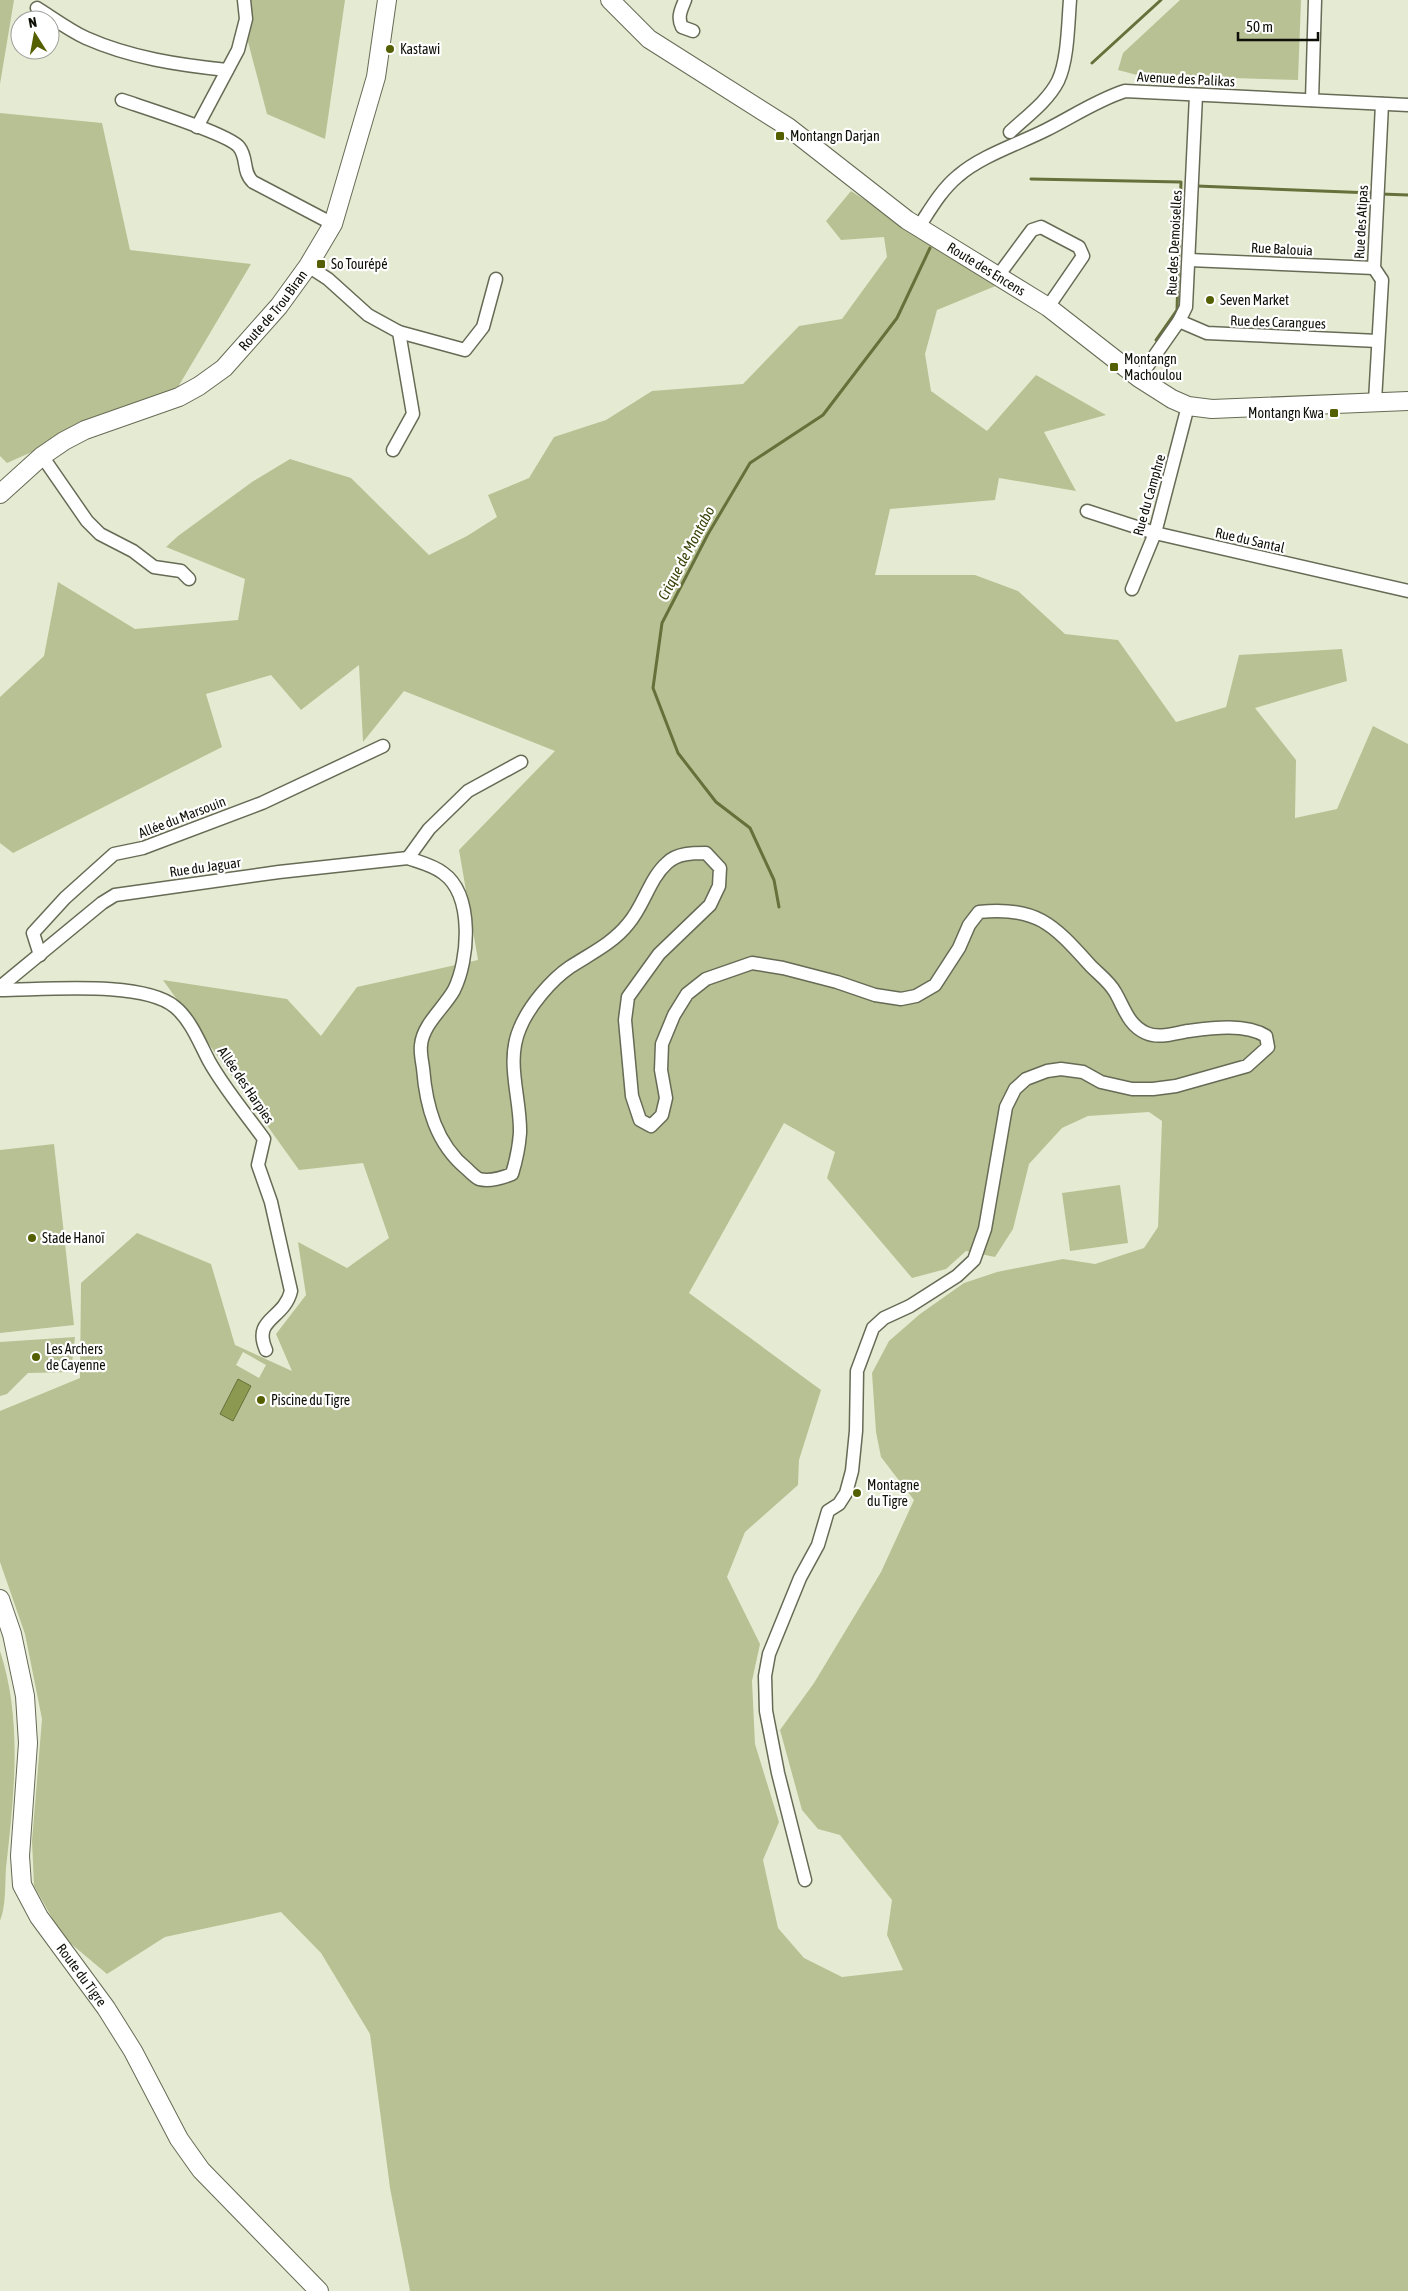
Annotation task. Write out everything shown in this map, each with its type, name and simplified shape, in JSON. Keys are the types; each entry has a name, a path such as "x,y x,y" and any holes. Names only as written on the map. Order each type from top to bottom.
{"main road":[{"name":"Route de Trou Biran","path":"0,494 42,456 85,430 179,396 199,386 224,368 278,306 308,266 333,224 376,77 387,0"},
{"name":"Route des Encens","path":"610,0 649,39 788,127 888,207 918,228 1048,307 1139,378 1172,399 1188,406 1212,409 1408,401"},
{"name":"Route du Tigre","path":"0,1599 12,1634 25,1696 28,1744 20,1856 22,1885 39,1917 63,1952 93,1989 133,2050 179,2139 201,2170 319,2291"}],"street":[{"path":"197,127 238,50 246,19 244,0"},
{"path":"685,0 679,13 679,21 682,27 693,31"},
{"path":"1010,132 1049,94 1061,74 1070,0"},
{"path":"1312,100 1315,0"},
{"path":"38,8 85,37 132,55 179,65 227,70"},
{"name":"Avenue des Palikas","path":"918,228 935,202 956,178 970,166 1048,130 1110,96 1125,91 1408,105"},
{"name":"Rue des Demoiselles","path":"1139,378 1179,321 1186,307 1196,95"},
{"path":"122,100 197,127 239,146 244,158 245,170 253,182 333,224"},
{"name":"Rue des Atipas","path":"1375,401 1382,280 1374,268 1382,104"},
{"path":"1034,110 1048,130"},
{"path":"998,276 1032,230 1041,227 1079,247 1083,256 1048,307"},
{"name":"Rue Balouia","path":"1189,260 1374,268"},
{"path":"308,266 328,278 368,315 399,332 465,350 483,327 496,279"},
{"name":"Rue des Carangues","path":"1179,321 1207,333 1378,341"},
{"path":"393,450 413,414 399,332"},
{"name":"Rue du Camphre","path":"1132,589 1155,533 1188,406"},
{"path":"42,456 86,521 100,534 133,551 154,566 181,571 189,579"},
{"name":"Rue du Santal","path":"1087,511 1155,533 1408,591"},
{"name":"Allée du Marsouin","path":"40,955 33,933 65,898 114,854 143,848 262,803 383,746"},
{"path":"408,858 429,829 468,791 521,762"},
{"name":"Rue du Jaguar","path":"0,988 102,902 120,894 278,872 408,858 444,873 460,895 465,917 465,948 462,972 456,985 432,1019 421,1044 428,1106 440,1138 455,1160 478,1179 498,1179 512,1174 518,1155 520,1133 514,1050 520,1028 533,1006 549,986 568,968 611,941 629,924 654,880 667,862 689,852 706,854 720,868 719,886 710,904 659,954 628,997 625,1020 632,1096 640,1120 651,1126 662,1116 666,1098 661,1070 662,1044 674,1015 687,994 706,979 752,963 783,968 838,982 875,995 901,999 916,996 934,986 959,948 969,924 979,912 1002,910 1020,912 1058,930 1114,990 1129,1020 1147,1033 1162,1036 1189,1031 1232,1028 1257,1030 1266,1036 1268,1047 1247,1066 1176,1086 1153,1090 1132,1089 1101,1082 1083,1072 1061,1069 1047,1071 1026,1079 1015,1089 1006,1107 985,1229 974,1260 957,1276 910,1306 884,1318 873,1328 857,1371 856,1431 852,1471 846,1493 839,1504 828,1511 818,1545 800,1578 778,1630 769,1654 765,1676 766,1710 770,1736 805,1880"},
{"name":"Allée des Harpies","path":"0,988 122,990 157,997 175,1007 182,1014 210,1062 264,1139 258,1164 273,1210 291,1291 289,1301 282,1311 265,1324 261,1332 261,1338 266,1350"}],"shaded area":[{"path":"0,0 14,0 12,10 10,10 10,24 0,84"},
{"path":"237,0 345,0 325,139 267,114"},
{"path":"1180,0 1301,0 1298,80 1137,75 1118,70 1123,53"},
{"path":"0,113 102,123 130,250 251,264 178,387 7,463 0,456"},
{"path":"851,191 998,285 937,310 925,354 931,391 987,431 1036,375 1106,415 1044,432 1076,491 999,478 995,500 890,509 875,575 975,575 1018,591 1065,634 1118,640 1176,722 1226,707 1239,655 1342,649 1347,681 1255,708 1296,760 1295,818 1337,809 1373,726 1408,744 1408,2291 410,2291 390,2188 370,2034 321,1953 281,1912 165,1937 107,1974 63,1937 34,1886 32,1841 42,1719 25,1634 0,1562 0,1411 80,1378 81,1283 137,1233 211,1264 235,1345 292,1371 276,1334 306,1295 298,1242 347,1268 389,1238 363,1163 299,1170 163,980 287,999 321,1036 357,987 478,960 459,850 555,751 404,691 363,742 359,665 301,710 271,675 206,694 222,747 13,853 0,843 0,697 44,656 58,582 135,629 238,620 245,579 166,547 178,536 252,482 290,459 351,478 429,555 467,536 497,517 488,495 529,478 554,437 606,420 652,391 743,384 799,326 842,319 887,257 884,237 841,240 826,221","holes":["1149,1112 1162,1121 1158,1227 1144,1248 1095,1264 1063,1259 997,1272 964,1283 920,1314 889,1341 872,1373 876,1432 881,1457 914,1500 881,1572 814,1683 780,1730 802,1810 818,1829 840,1835 892,1900 887,1935 903,1970 842,1977 804,1958 778,1928 763,1860 779,1822 755,1744 752,1681 760,1644 727,1577 745,1532 798,1485 799,1460 821,1390 689,1293 784,1123 835,1152 827,1178 912,1278 946,1269 966,1251 995,1257 1013,1229 1029,1164 1062,1128 1088,1116","243,1352 266,1365 259,1378 236,1365"]},
{"name":"Stade Hanoï","path":"54,1144 74,1325 0,1333 0,1150"},
{"path":"1120,1185 1128,1243 1070,1251 1062,1193"},
{"name":"Les Archers de Cayenne","path":"75,1337 71,1372 28,1373 7,1394 0,1396 0,1342"},
{"path":"238,1379 251,1386 233,1421 220,1414"},
{"path":"0,1651 12,1704 15,1759 4,1902 0,1921"}],"waterway":[{"name":"Crique de Montabo","path":"1092,63 1161,0"},
{"path":"1031,179 1181,182 1177,310 1156,340"},
{"path":"1197,186 1372,193"},
{"path":"1381,194 1408,195"},
{"name":"Crique de Montabo","path":"779,907 774,880 750,828 716,802 678,753 653,688 662,623 708,534 750,463 823,415 897,318 930,248"}],"place":[{"name":"Kastawi","path":"390,49"},
{"name":"Montangn Darjan","path":"780,136"},
{"name":"So Tourépé","path":"321,264"},
{"name":"Seven Market","path":"1210,300"},
{"name":"Montangn Machoulou","path":"1114,367"},
{"name":"Montangn Kwa","path":"1334,413"},
{"name":"Stade Hanoï","path":"32,1238"},
{"name":"Les Archers de Cayenne","path":"36,1357"},
{"name":"Piscine du Tigre","path":"261,1400"},
{"name":"Montagne du Tigre","path":"857,1493"}]}
